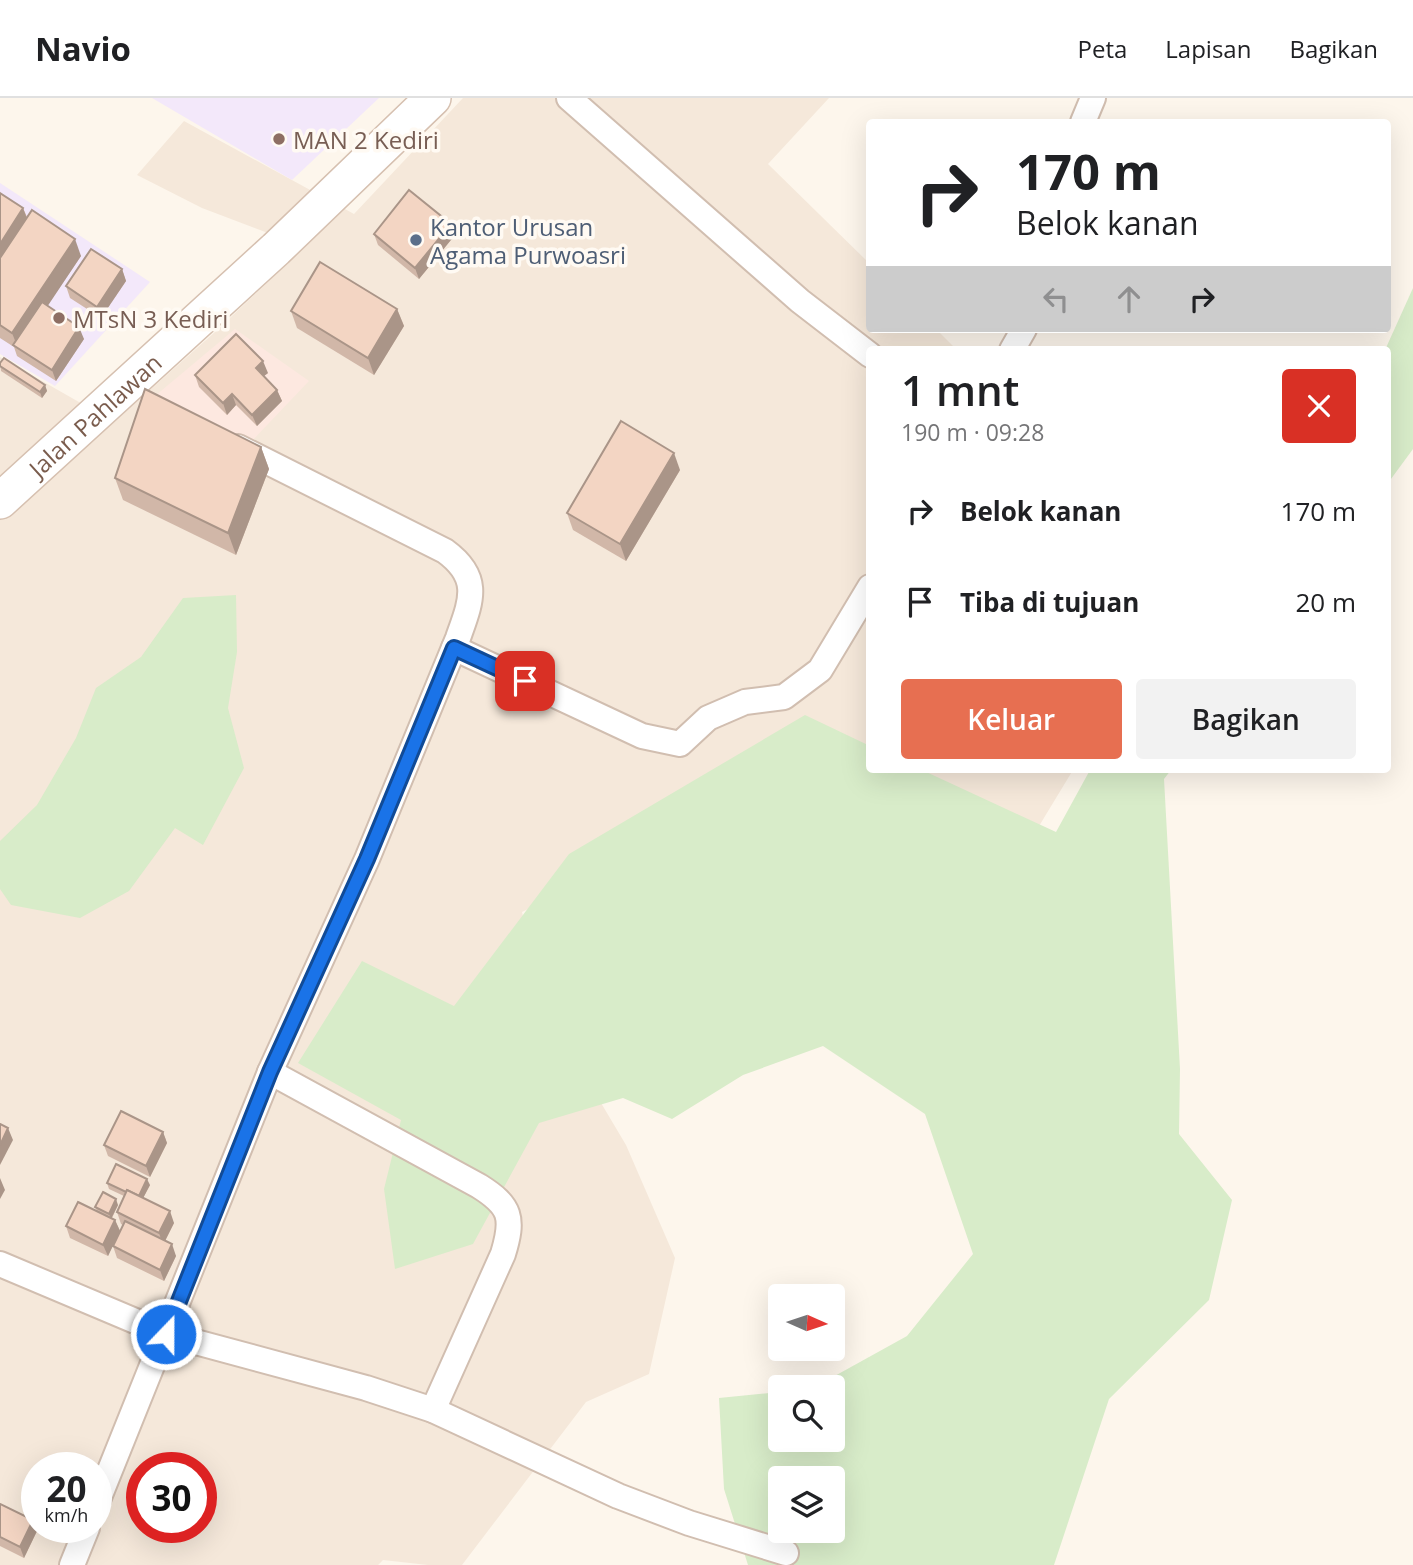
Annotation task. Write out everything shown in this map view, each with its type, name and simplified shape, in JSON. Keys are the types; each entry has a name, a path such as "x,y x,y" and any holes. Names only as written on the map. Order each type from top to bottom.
{"main road":[{"name":"Jalan Pahlawan","path":"0,501 134,395 276,249 433,98"}],"street":[{"path":"569,98 800,301 866,352"},
{"path":"1084,119 1093,98"},
{"path":"112,1466 270,1072 367,859 454,648 469,599 468,574 458,561 444,551 221,439"},
{"path":"454,648 642,736 680,744 708,718 745,702 784,696 820,670 866,594"},
{"path":"270,1072 495,1196 508,1213 509,1233 503,1254 433,1410"},
{"path":"0,1264 166,1334 366,1388 433,1410 618,1496 689,1523 786,1553"},
{"path":"72,1565 81,1543"}],"shaded area":[{"name":"MAN 2 Kediri","path":"152,98 379,98 292,180"},
{"path":"463,98 829,98 768,164 866,260 866,333 940,333 953,346 866,346 866,773 1071,773 1016,864 609,869 522,912 544,1007 626,1145 675,1258 649,1374 586,1402 462,1565 428,1565 383,1560 378,1565 0,1565 0,357 114,422 305,247 202,208 137,175 184,121 354,214"},
{"name":"MTsN 3 Kediri","path":"0,183 150,282 55,386 0,354"},
{"path":"235,329 309,381 249,444 155,396"}],"green space":[{"path":"1413,288 1413,449 1391,479 1391,346 1387,346"},
{"path":"236,595 237,652 228,708 244,768 203,845 175,828 129,891 80,918 11,905 0,889 0,841 37,805 76,738 96,688 141,657 183,598"},
{"path":"805,715 866,744 866,773 928,773 1056,832 1088,773 1169,773 1164,779 1180,1069 1179,1134 1232,1200 1209,1300 1109,1399 1054,1565 748,1565 724,1489 719,1398 768,1393 768,1452 845,1452 845,1375 836,1375 907,1336 973,1254 925,1114 823,1046 743,1075 672,1119 623,1098 539,1123 473,1244 395,1269 384,1189 401,1120 298,1063 362,961 454,1006 569,854"}],"building":[{"name":"Kantor Urusan Agama Purwoasri","path":"409,190 451,224 415,268 374,234"},
{"path":"0,193 23,208 0,244"},
{"path":"32,210 75,239 12,333 0,325 0,258"},
{"path":"91,249 122,269 97,307 66,286"},
{"path":"320,262 397,309 368,358 291,311"},
{"path":"42,302 79,327 52,370 13,345"},
{"path":"236,334 263,361 256,368 277,390 252,415 232,394 223,403 195,375"},
{"path":"4,358 45,385 40,392 0,366"},
{"path":"145,389 261,447 228,533 115,478"},
{"path":"621,421 674,453 620,544 567,513"},
{"path":"121,1111 163,1132 146,1166 104,1145"},
{"path":"0,1124 8,1128 0,1145"},
{"path":"116,1164 147,1179 139,1196 107,1183"},
{"path":"127,1190 170,1211 159,1233 117,1212"},
{"path":"103,1192 116,1199 109,1214 95,1207"},
{"path":"78,1202 115,1220 103,1245 66,1226"},
{"path":"125,1221 172,1244 160,1270 113,1246"},
{"path":"0,1504 21,1514 22,1543 20,1547 0,1537"}],"place":[{"name":"MAN 2 Kediri","path":"279,139"},
{"name":"Kantor Urusan Agama Purwoasri","path":"416,240"},
{"name":"MTsN 3 Kediri","path":"59,318"}],"route":[{"path":"166,1334 270,1072 367,859 454,648 525,681"}]}
